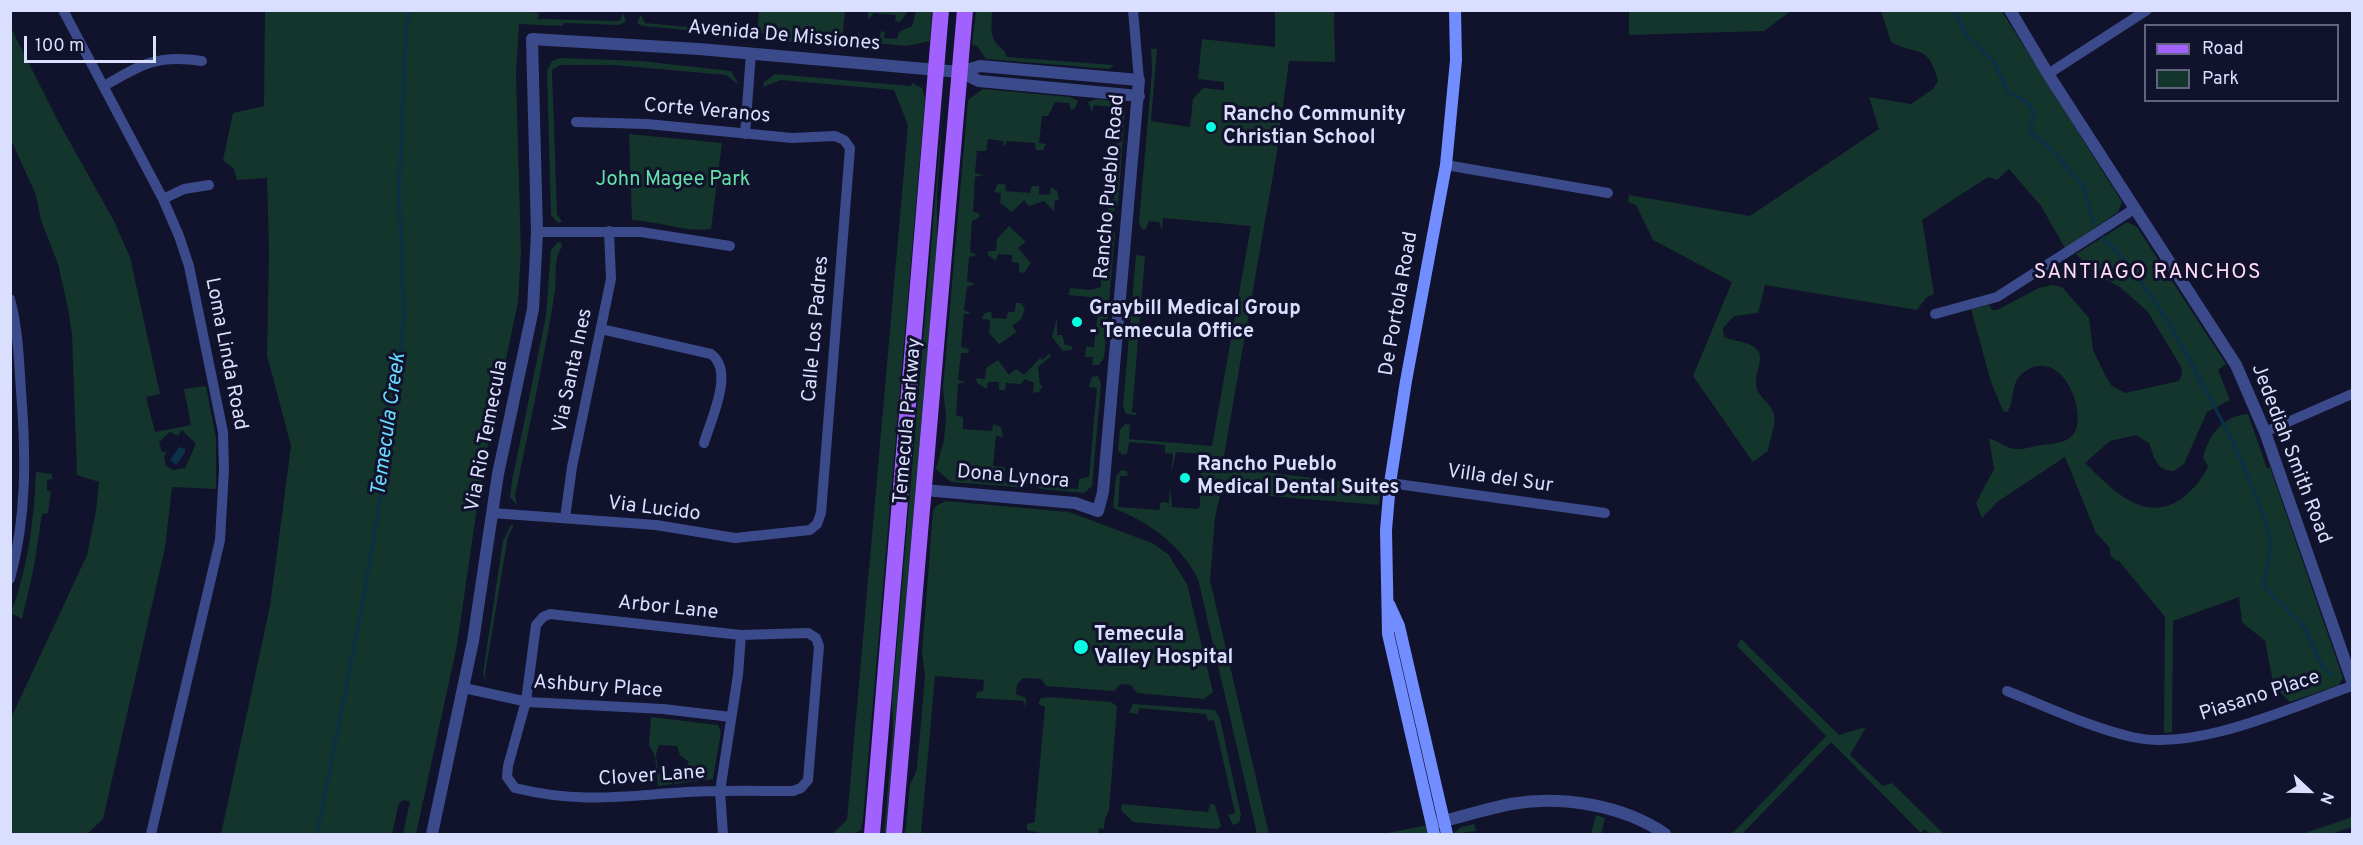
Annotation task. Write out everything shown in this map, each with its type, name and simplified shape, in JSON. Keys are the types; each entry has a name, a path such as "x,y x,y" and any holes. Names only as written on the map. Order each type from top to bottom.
{"main road":[{"name":"Temecula Parkway","path":"872,834 941,10"},
{"name":"Temecula Parkway","path":"894,834 965,10"},
{"name":"De Portola Road","path":"1447,834 1436,826 1388,634 1386,530 1390,483 1446,165 1456,60 1455,10"}],"street":[{"name":"Loma Linda Road","path":"63,10 163,199 189,266 218,398 224,470 220,540 151,834"},
{"path":"1133,10 1139,80"},
{"name":"Jedediah Smith Road","path":"2010,10 2134,210 2236,365 2265,432 2352,683"},
{"path":"2048,74 2147,10"},
{"name":"Avenida De Missiones","path":"532,39 751,53 960,72 979,81 1139,96"},
{"name":"Via Rio Temecula","path":"432,834 464,688 482,594 498,474 533,309 537,232 532,39"},
{"path":"746,134 751,53"},
{"path":"104,86 138,66 161,58 178,57 202,61"},
{"name":"Avenida De Missiones","path":"960,72 980,66 1139,80"},
{"name":"Rancho Pueblo Road","path":"1098,511 1103,492 1139,80"},
{"name":"Corte Veranos","path":"576,122 647,124 792,138 835,136"},
{"name":"Calle Los Padres","path":"810,530 817,524 821,513 850,157 850,148 844,140 835,136"},
{"path":"1446,165 1608,193"},
{"path":"163,199 184,189 209,185"},
{"path":"1935,314 1997,297 2134,210"},
{"path":"537,232 609,231 671,234 730,246"},
{"name":"Via Santa Ines","path":"565,518 572,467 611,279 609,231"},
{"path":"10,299 19,353 26,462 20,545 10,579"},
{"path":"600,329 711,354 717,359 722,368 722,380 704,443"},
{"path":"2265,432 2352,394"},
{"name":"Villa del Sur","path":"1390,483 1605,513"},
{"name":"Dona Lynora","path":"924,490 1075,503 1098,511"},
{"name":"Via Lucido","path":"492,513 675,527 735,538 810,530"},
{"name":"Arbor Lane","path":"526,701 536,625 543,617 550,614 741,635 808,633 816,638 819,646 808,780 801,788 793,791"},
{"path":"723,834 720,791 741,635"},
{"name":"Piasano Place","path":"2007,691 2133,737 2173,740 2217,733 2352,683"},
{"name":"Ashbury Place","path":"464,688 526,701 663,709 731,717"},
{"name":"Clover Lane","path":"526,701 508,766 507,777 515,789 564,798 594,800 720,791 793,791"},
{"path":"1436,826 1513,804 1566,801 1616,812 1650,824 1665,834"}],"green space":[{"path":"868,10 908,11 900,22 895,21 896,15 874,13 868,20"},
{"path":"1629,10 1791,11 1764,31 1629,35"},
{"path":"2001,10 2122,202 2118,212 2065,248 2041,206 2009,169 1997,180 1988,177 1922,220 1934,294 1926,298 1917,310 1765,285 1758,313 1734,316 1723,328 1724,337 1748,343 1760,354 1757,388 1774,414 1768,451 1753,462 1693,376 1732,282 1653,240 1636,205 1628,202 1629,195 1750,216 1879,129 1869,97 1911,104 1933,89 1938,81 1926,55 1891,42 1881,11"},
{"path":"265,11 530,11 538,13 539,11 538,19 620,21 623,13 626,22 618,25 519,24 516,74 521,252 518,302 482,473 457,645 416,834 403,834 410,802 404,800 399,803 392,834 221,834 270,606 291,446 267,355 269,252 267,178 237,180 234,169 223,160 233,113 264,106"},
{"path":"759,11 845,11 842,40 835,42 835,46 765,40 762,33 757,32"},
{"path":"916,11 932,11 930,41 907,46 855,41 860,29 859,35 880,37 881,31 885,32 884,38 897,39 899,32 912,26"},
{"path":"976,11 992,11 993,38 1005,51 1007,57 1114,65 1109,69 986,59 977,46 972,45"},
{"path":"1275,11 1334,11 1335,62 1289,61 1276,158 1222,467 1381,486 1379,505 1221,492 1215,517 1210,580 1269,834 1257,834 1198,579 1183,556 1163,536 1139,520 1113,508 1116,477 1121,470 1127,471 1128,476 1120,476 1118,507 1159,510 1161,502 1169,503 1170,485 1172,507 1198,509 1200,506 1201,454 1176,452 1171,474 1173,454 1165,453 1165,445 1129,442 1127,454 1122,455 1118,450 1120,430 1125,424 1135,425 1130,425 1129,439 1212,446 1251,226 1163,218 1162,231 1159,222 1149,221 1146,229 1142,229 1139,223 1152,72 1151,49 1157,49 1151,121 1190,127 1193,99 1203,88 1224,90 1224,82 1198,79 1202,39 1275,47"},
{"path":"641,15 645,23 741,32 745,24 748,26 747,32 740,35 643,26 637,23"},
{"path":"10,26 58,121 114,221 130,257 160,394 146,397 155,432 191,425 184,389 206,386 216,438 216,489 172,487 165,548 103,819 87,834 11,834 11,718 87,555 99,482 77,475 72,335 68,308 58,264 41,220 36,195 11,140","holes":["182,430 196,444 185,468 173,470 166,466 164,457 167,451 162,452 159,442 170,432 178,436"]},
{"path":"560,58 641,61 731,71 739,85 726,75 613,65 560,65 552,70 557,214 562,222 558,223 551,215 547,71 552,61"},
{"path":"775,74 911,86 912,83 922,88 925,99 863,819 861,830 853,834 832,834 847,820 908,125 894,90 781,80 763,87 764,82"},
{"path":"983,89 1070,97 1078,101 1075,108 1071,110 1069,103 1055,102 1048,116 1042,116 1039,143 1046,144 1043,150 1036,150 1035,143 1007,141 1004,148 1003,141 988,139 986,151 977,151 975,173 984,175 975,177 973,212 979,213 980,217 972,221 970,252 977,255 969,257 967,281 975,284 967,287 964,310 972,314 964,314 961,347 969,349 968,353 961,353 958,380 966,382 958,384 956,415 963,417 963,429 992,431 993,424 1001,427 1003,437 996,436 993,466 1005,467 1005,483 1014,483 1017,476 1023,476 1024,484 1016,487 951,482 936,469 944,440 946,417 943,388 968,100"},
{"path":"944,95 937,195 937,243 884,834 893,728 892,702"},
{"path":"1096,99 1115,101 1125,112 1118,204 1112,214 1108,213 1107,200 1114,199 1116,175 1109,173 1116,171 1118,147 1111,144 1119,143 1121,118 1110,116 1110,107 1094,105 1092,112 1088,102"},
{"name":"John Magee Park","path":"629,134 722,143 711,229 683,228 632,220"},
{"path":"998,184 1005,184 1006,191 1030,193 1032,186 1039,186 1039,194 1050,195 1051,187 1057,191 1059,200 1055,200 1054,211 1044,201 1029,206 1024,200 1012,212 1000,203 1001,193 994,192"},
{"path":"2127,222 2137,227 2226,364 2218,370 2230,400 2207,412 2184,464 2174,471 2159,466 2149,443 2136,435 2110,441 2085,463 2107,484 2131,501 2157,508 2171,505 2185,496 2204,474 2208,466 2203,458 2209,441 2218,428 2231,418 2248,414 2267,468 2270,467 2343,678 2339,685 2290,702 2274,686 2265,641 2242,622 2239,597 2173,621 2172,732 2164,733 2165,617 2119,561 2110,555 2110,548 2096,533 2065,457 1997,502 1982,518 1976,503 1994,469 1989,438 2015,449 2058,443 2072,436 2077,427 2078,415 2070,387 2062,375 2051,368 2038,366 2019,376 2014,386 2010,407 2007,412 2003,411 1991,382 1971,309 1989,305 1992,310 1997,310 2039,288 2052,285 2062,287 2089,318 2093,350 2112,386 2125,393 2179,381 2182,375 2181,367 2148,312 2120,287 2097,275 2076,254"},
{"path":"1101,225 1111,225 1115,233 1104,358 1099,365 1092,365 1093,357 1085,357 1086,347 1094,347 1099,302 1089,297 1069,295 1070,288 1090,290 1101,287 1100,262 1103,262 1105,240 1100,239 1101,232 1104,232"},
{"path":"1009,226 1026,242 1018,248 1031,263 1024,273 1019,272 1019,263 1012,262 1012,255 998,254 996,261 988,255 988,251 996,251 997,239"},
{"path":"561,242 562,247 556,262 555,291 546,343 515,496 517,505 510,497 512,481 546,316 551,250"},
{"path":"1136,255 1145,256 1132,412 1137,413 1136,415 1126,414 1123,407"},
{"path":"1016,303 1021,303 1025,309 1021,319 1012,326 1017,332 999,344 989,333 990,320 982,319 984,314 991,311 992,318 1006,319 1008,312 1015,312"},
{"path":"1057,318 1057,335 1062,335 1065,345 1072,346 1072,350 1063,351 1052,337"},
{"path":"1049,354 1051,356 1038,367 1040,385 1043,385 1039,392 1033,393 1034,383 1025,379 1021,384 1006,383 1005,390 999,390 999,382 988,382 987,389 977,383 976,378 985,379 986,368 998,360 1009,375 1016,369 1024,375 1040,358 1042,360"},
{"path":"1098,376 1101,384 1092,486 1084,493 1041,489 1034,485 1037,478 1042,479 1042,486 1078,489 1079,479 1089,477 1097,388 1089,387 1092,377"},
{"path":"36,472 52,474 52,479 47,480 47,490 51,492 48,513 42,514 34,567 22,619 11,613 22,579 29,544"},
{"path":"946,501 1069,512 1152,543 1168,554 1187,584 1213,692 1204,699 1137,693 1131,685 1121,684 1114,691 1046,686 1041,679 1023,678 1017,684 1016,694 1026,698 1026,710 1024,701 976,698 977,692 983,691 984,680 935,676 921,833 932,834 905,834 910,785 917,769 925,675 922,652 933,511 936,506"},
{"path":"511,525 514,525 508,536 485,674 486,682 483,673 503,541"},
{"path":"1741,639 1839,735 1866,727 1850,755 1883,786 1892,783 1944,834 1931,834 1924,829 1921,833 1831,742 1742,834 1732,834 1826,736 1737,646"},
{"path":"1041,698 1111,702 1117,706 1109,810 1104,829 1099,828 1098,834 1045,834 1027,830 1027,824 1035,822 1045,707 1038,704"},
{"path":"1133,704 1215,710 1220,719 1241,815 1239,823 1233,825 1228,815 1235,813 1214,720 1208,721 1206,714 1139,708 1138,714 1129,713"},
{"path":"651,717 718,725 721,732 713,779 674,784 674,776 682,775 689,762 680,755 677,746 659,745 656,754 658,773 665,772 666,766 667,776 671,776 672,784 658,786 655,756 649,745"},
{"path":"1122,804 1208,812 1210,804 1215,805 1221,826 1217,829 1133,822 1121,810"},
{"path":"1596,815 1605,818 1601,834 1591,834"},
{"path":"2352,817 2352,827 2331,834 2302,834"},
{"path":"1474,824 1476,831 1453,834 1461,827"},
{"path":"1428,825 1430,834 1382,834"}],"water":[{"path":"179,447 185,449 185,453 176,465 170,460"}],"waterway":[{"name":"Temecula Creek","path":"317,834 360,618 391,435 404,316 399,191 406,28 411,10"},
{"path":"1954,10 1967,36 1994,62 2008,92 2027,102 2033,111 2031,133 2051,149 2084,187 2094,224"},
{"path":"2103,237 2151,295 2224,425 2243,465 2269,531 2271,544 2264,587 2304,627 2323,667 2331,675"}],"place":[{"name":"Rancho Community Christian School","path":"1211,127"},
{"name":"Graybill Medical Group - Temecula Office","path":"1077,322"},
{"name":"Rancho Pueblo Medical Dental Suites","path":"1185,478"},
{"name":"Temecula Valley Hospital","path":"1081,647"}],"district":[{"name":"SANTIAGO RANCHOS","path":"2148,274"}]}
